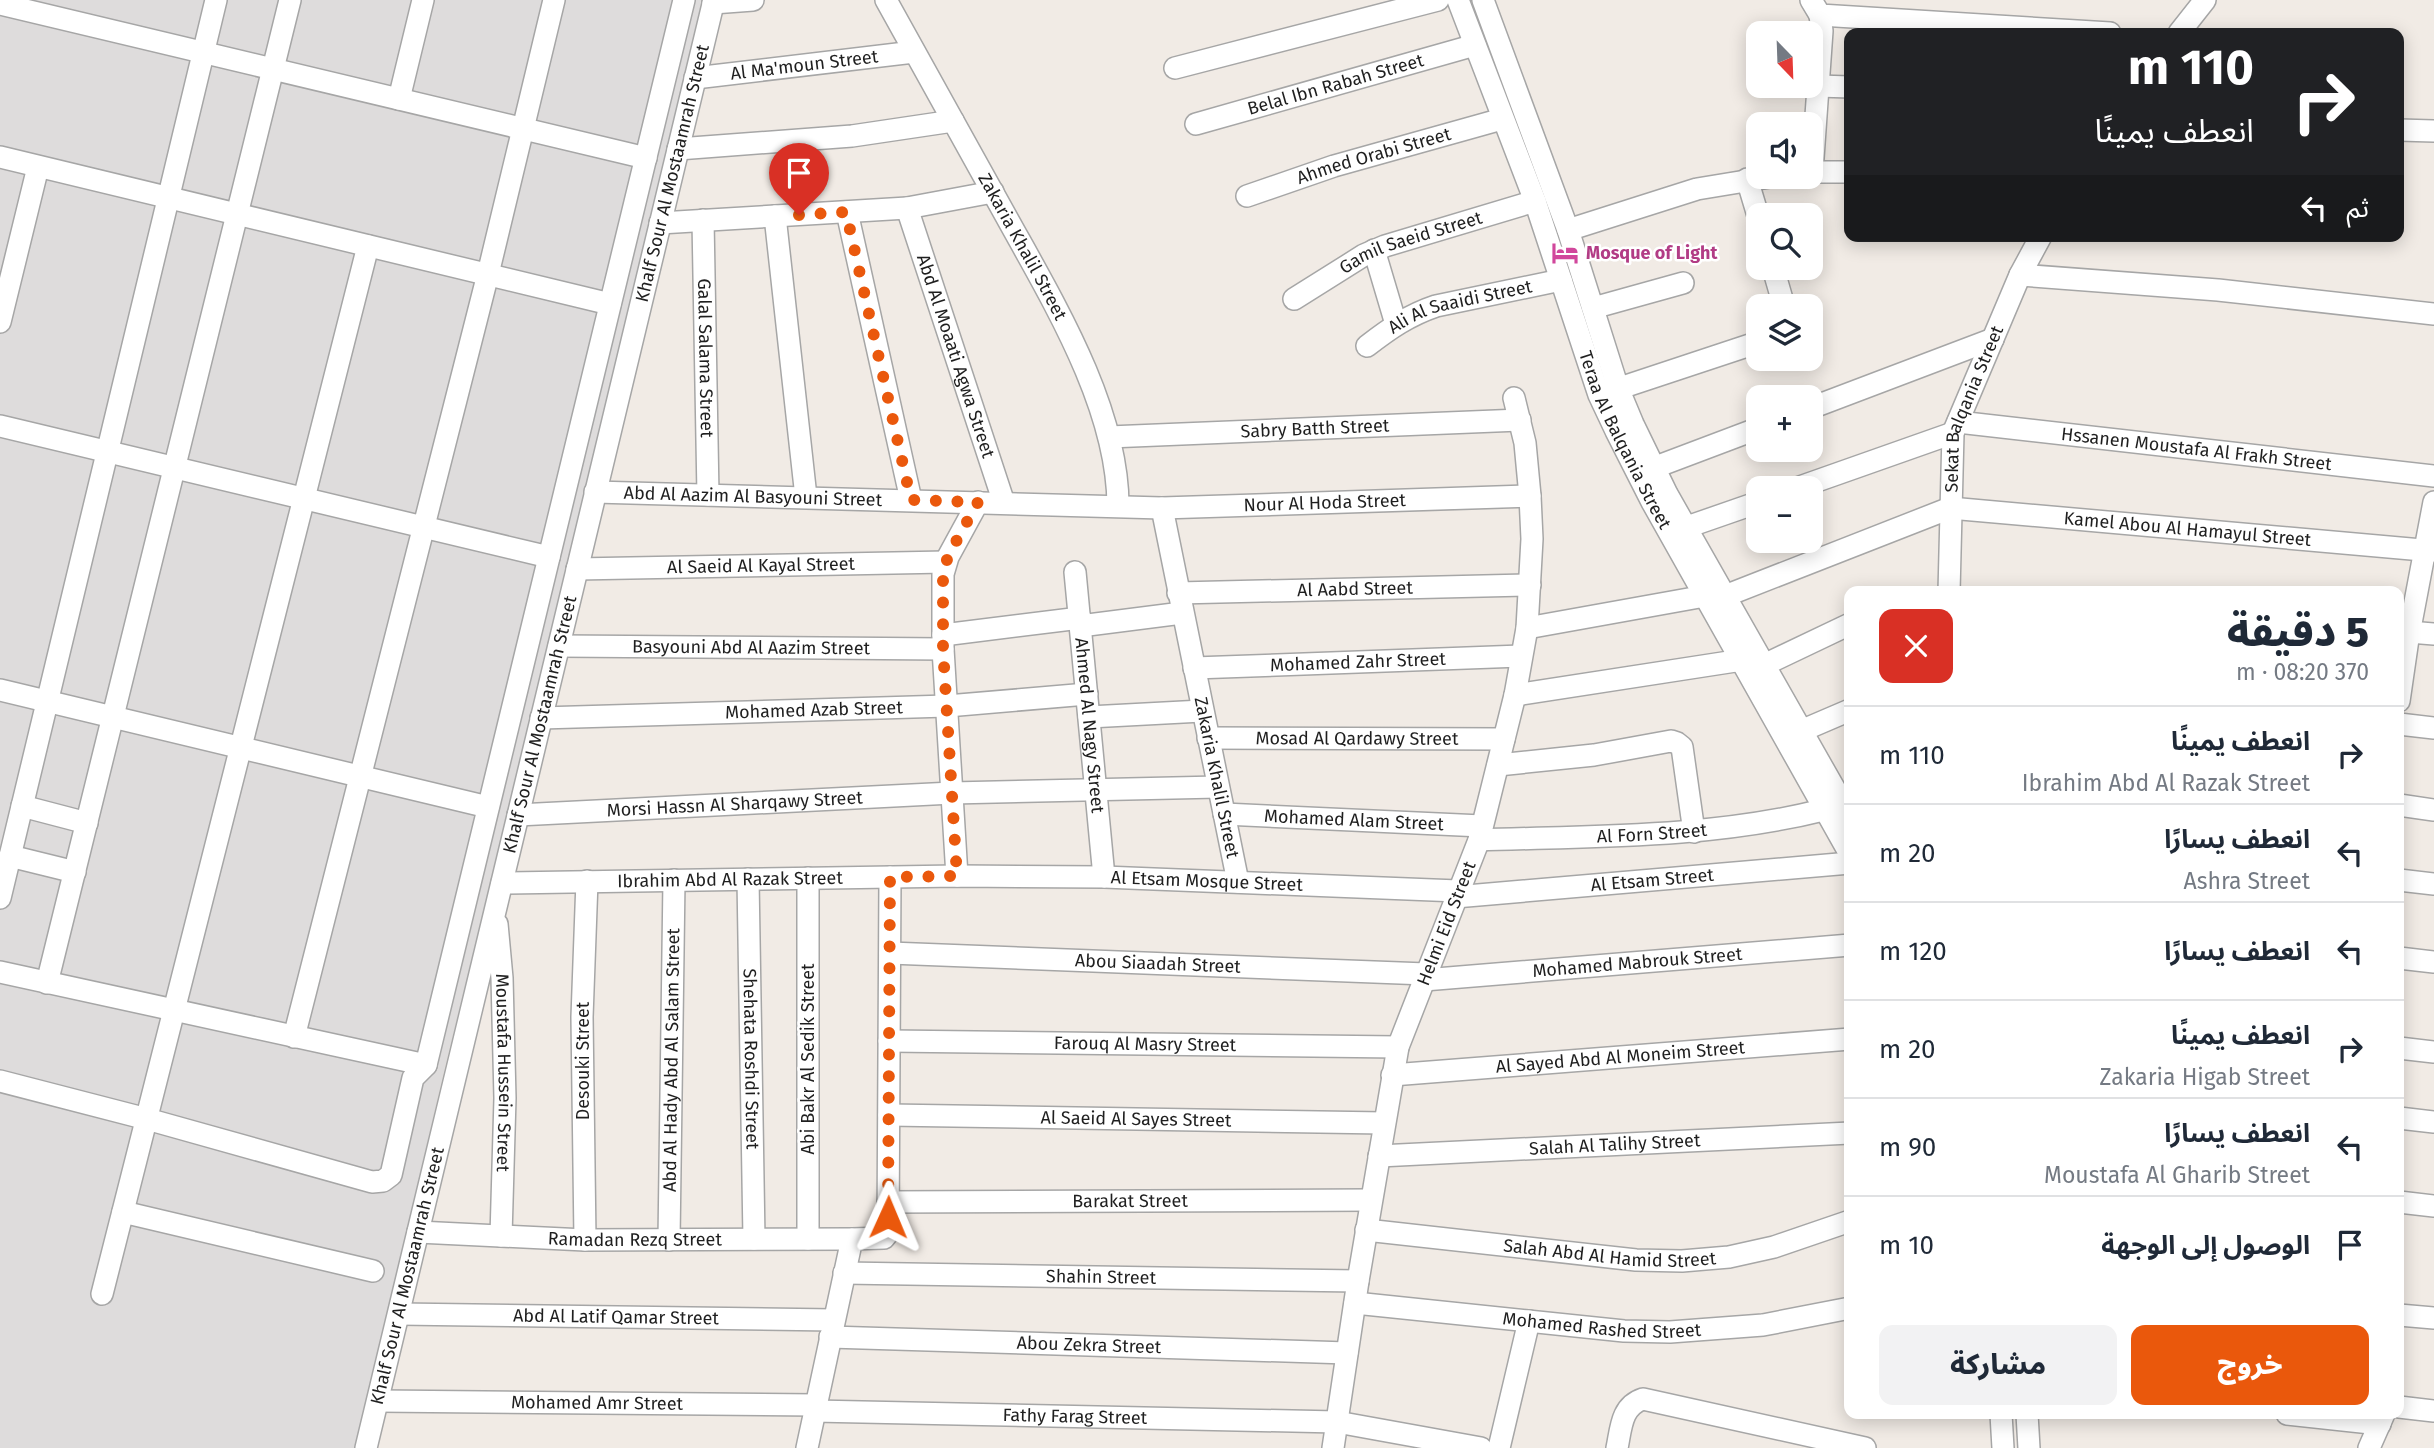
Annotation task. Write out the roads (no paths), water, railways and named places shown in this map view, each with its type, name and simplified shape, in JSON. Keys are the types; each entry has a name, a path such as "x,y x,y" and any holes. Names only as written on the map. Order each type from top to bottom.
{"street":[{"path":"0,898 216,0"},
{"path":"47,983 290,0"},
{"path":"399,99 423,0"},
{"path":"294,1037 488,274 554,0"},
{"path":"0,1081 378,1182 391,1175 413,1078 426,1065 684,0"},
{"path":"713,2 754,0"},
{"name":"Zakaria Khalil Street","path":"886,0 993,192 1080,359 1110,437 1118,480 1118,506"},
{"path":"1175,68 1438,0"},
{"name":"Teraa Al Balqania Street","path":"1458,0 1535,201 1561,280 1609,391 1639,479 1764,666 1841,805"},
{"name":"Teraa Al Balqania Street","path":"1483,0 1568,230 1593,308 1609,391 1687,527 1742,660 1841,805"},
{"path":"2183,28 2205,0"},
{"name":"Khalf Sour Al Mostaamrah Street","path":"366,1448 713,2"},
{"path":"0,4 72,10 204,52 646,158"},
{"path":"1815,7 2053,28"},
{"name":"Belal Ibn Rabah Street","path":"1196,124 1475,45"},
{"name":"Al Ma'moun Street","path":"695,78 914,52"},
{"path":"1824,86 1844,88"},
{"name":"Ahmed Orabi Street","path":"1247,196 1334,166 1502,119"},
{"path":"678,149 852,136 953,121"},
{"path":"2404,130 2434,131"},
{"path":"0,157 611,304"},
{"path":"0,322 38,167"},
{"path":"1823,172 1844,172"},
{"path":"1568,230 1697,189 1746,179"},
{"path":"660,223 907,208 993,192"},
{"name":"Gamil Saeid Street","path":"1294,299 1374,250 1535,201"},
{"name":"Abd Al Moaati Agwa Street","path":"907,208 1004,503"},
{"path":"846,212 911,500"},
{"path":"775,216 806,497"},
{"name":"Galal Salama Street","path":"703,220 708,495"},
{"name":"Sekat Balqania Street","path":"1949,586 1950,508 1956,427 2020,275 2038,242"},
{"path":"102,1294 368,246"},
{"path":"1374,250 1396,324"},
{"path":"2020,275 2218,290 2434,314"},
{"name":"Ali Al Saaidi Street","path":"1367,346 1417,312 1561,280"},
{"path":"1593,308 1684,283"},
{"path":"1823,403 1993,339"},
{"path":"1609,391 1746,346"},
{"name":"Helmi Eid Street","path":"1333,1448 1366,1230 1398,1047 1480,833 1515,695 1527,628 1530,496 1528,462 1514,398"},
{"name":"Sabry Batth Street","path":"1110,437 1520,421"},
{"path":"0,426 549,557"},
{"path":"1823,478 1956,427"},
{"name":"Hssanen Moustafa Al Frakh Street","path":"1956,427 2434,476"},
{"path":"1653,468 1746,433"},
{"name":"Abd Al Aazim Al Basyouni Street","path":"595,492 1118,506"},
{"name":"Nour Al Hoda Street","path":"1118,506 1162,508 1530,496"},
{"path":"957,876 943,642 943,574 946,562 978,502"},
{"path":"2434,502 2430,550 2405,636 2434,634"},
{"path":"1687,527 1746,507"},
{"name":"Zakaria Khalil Street","path":"1162,508 1238,882"},
{"path":"1527,628 1715,596 1950,508"},
{"name":"Kamel Abou Al Hamayul Street","path":"1950,508 2430,550"},
{"name":"Al Saeid Al Kayal Street","path":"577,569 946,562"},
{"name":"Ahmed Al Nagy Street","path":"1075,572 1104,877"},
{"name":"Al Aabd Street","path":"1080,622 1180,603 1530,585"},
{"name":"Basyouni Abd Al Aazim Street","path":"559,646 943,642 1080,622"},
{"path":"1764,666 1844,627"},
{"name":"Mohamed Zahr Street","path":"1194,668 1521,656"},
{"path":"1515,695 1742,660"},
{"path":"0,690 488,807"},
{"name":"Mohamed Azab Street","path":"541,718 947,706 1087,694"},
{"path":"1089,717 1202,711"},
{"path":"1801,731 1844,713"},
{"path":"2404,724 2434,727"},
{"name":"Mosad Al Qardawy Street","path":"1209,738 1504,739"},
{"path":"1498,765 1594,755 1671,741 1677,743 1682,747 1694,832"},
{"name":"Morsi Hassn Al Sharqawy Street","path":"518,816 952,793 1218,787"},
{"name":"Al Forn Street","path":"1480,833 1694,832 1769,822 1841,805"},
{"path":"22,806 87,823"},
{"path":"2404,807 2434,810"},
{"name":"Mohamed Alam Street","path":"1224,814 1480,833"},
{"path":"10,856 75,872"},
{"name":"Al Etsam Street","path":"1456,894 1844,863"},
{"name":"Al Etsam Mosque Street","path":"957,876 1104,877 1456,894"},
{"name":"Ibrahim Abd Al Razak Street","path":"502,883 957,876"},
{"path":"888,1202 890,877"},
{"name":"Abi Bakr Al Sedik Street","path":"808,878 808,1239"},
{"name":"Shehata Roshdi Street","path":"748,879 754,1239"},
{"name":"Abd Al Hady Abd Al Salam Street","path":"669,1240 674,880"},
{"name":"Desouki Street","path":"584,1241 582,1017 587,881"},
{"path":"2404,881 2434,884"},
{"name":"Moustafa Hussein Street","path":"496,908 503,1001 505,1098 501,1236"},
{"name":"Mohamed Mabrouk Street","path":"1425,977 1844,945"},
{"name":"Abou Siaadah Street","path":"890,953 1425,977"},
{"path":"2404,959 2434,962"},
{"path":"0,972 426,1065"},
{"name":"Al Sayed Abd Al Moneim Street","path":"1392,1075 1844,1039"},
{"name":"Farouq Al Masry Street","path":"889,1041 1398,1047"},
{"path":"2404,1049 2434,1052"},
{"name":"Al Saeid Al Sayes Street","path":"889,1115 1384,1123"},
{"path":"2404,1119 2434,1122"},
{"name":"Salah Al Talihy Street","path":"1379,1156 1844,1133"},
{"name":"Barakat Street","path":"888,1202 1371,1200"},
{"name":"Ramadan Rezq Street","path":"418,1232 584,1241 886,1237 888,1202"},
{"path":"2404,1203 2434,1206"},
{"path":"123,1212 373,1271"},
{"name":"Salah Abd Al Hamid Street","path":"1366,1230 1636,1260 1682,1261 1729,1257 1774,1247 1844,1223"},
{"path":"807,1448 852,1239"},
{"name":"Shahin Street","path":"844,1273 1358,1281"},
{"name":"Mohamed Rashed Street","path":"1355,1303 1624,1331 1716,1330 1763,1325 1844,1309"},
{"name":"Abd Al Latif Qamar Street","path":"399,1314 832,1329"},
{"path":"2404,1315 2434,1318"},
{"path":"1499,1448 1530,1321"},
{"name":"Abou Zekra Street","path":"832,1329 1347,1353"},
{"path":"1617,1448 1627,1408 1643,1399 1865,1448"},
{"name":"Mohamed Amr Street","path":"377,1401 815,1408"},
{"name":"Fathy Farag Street","path":"815,1408 1337,1422 1481,1448"},
{"path":"2404,1409 2434,1412"},
{"path":"2001,1419 2003,1448"},
{"path":"2027,1419 2029,1448"},
{"path":"2369,1448 2382,1419"}],"place":[{"name":"Mosque of Light","path":"1565,253"}]}
